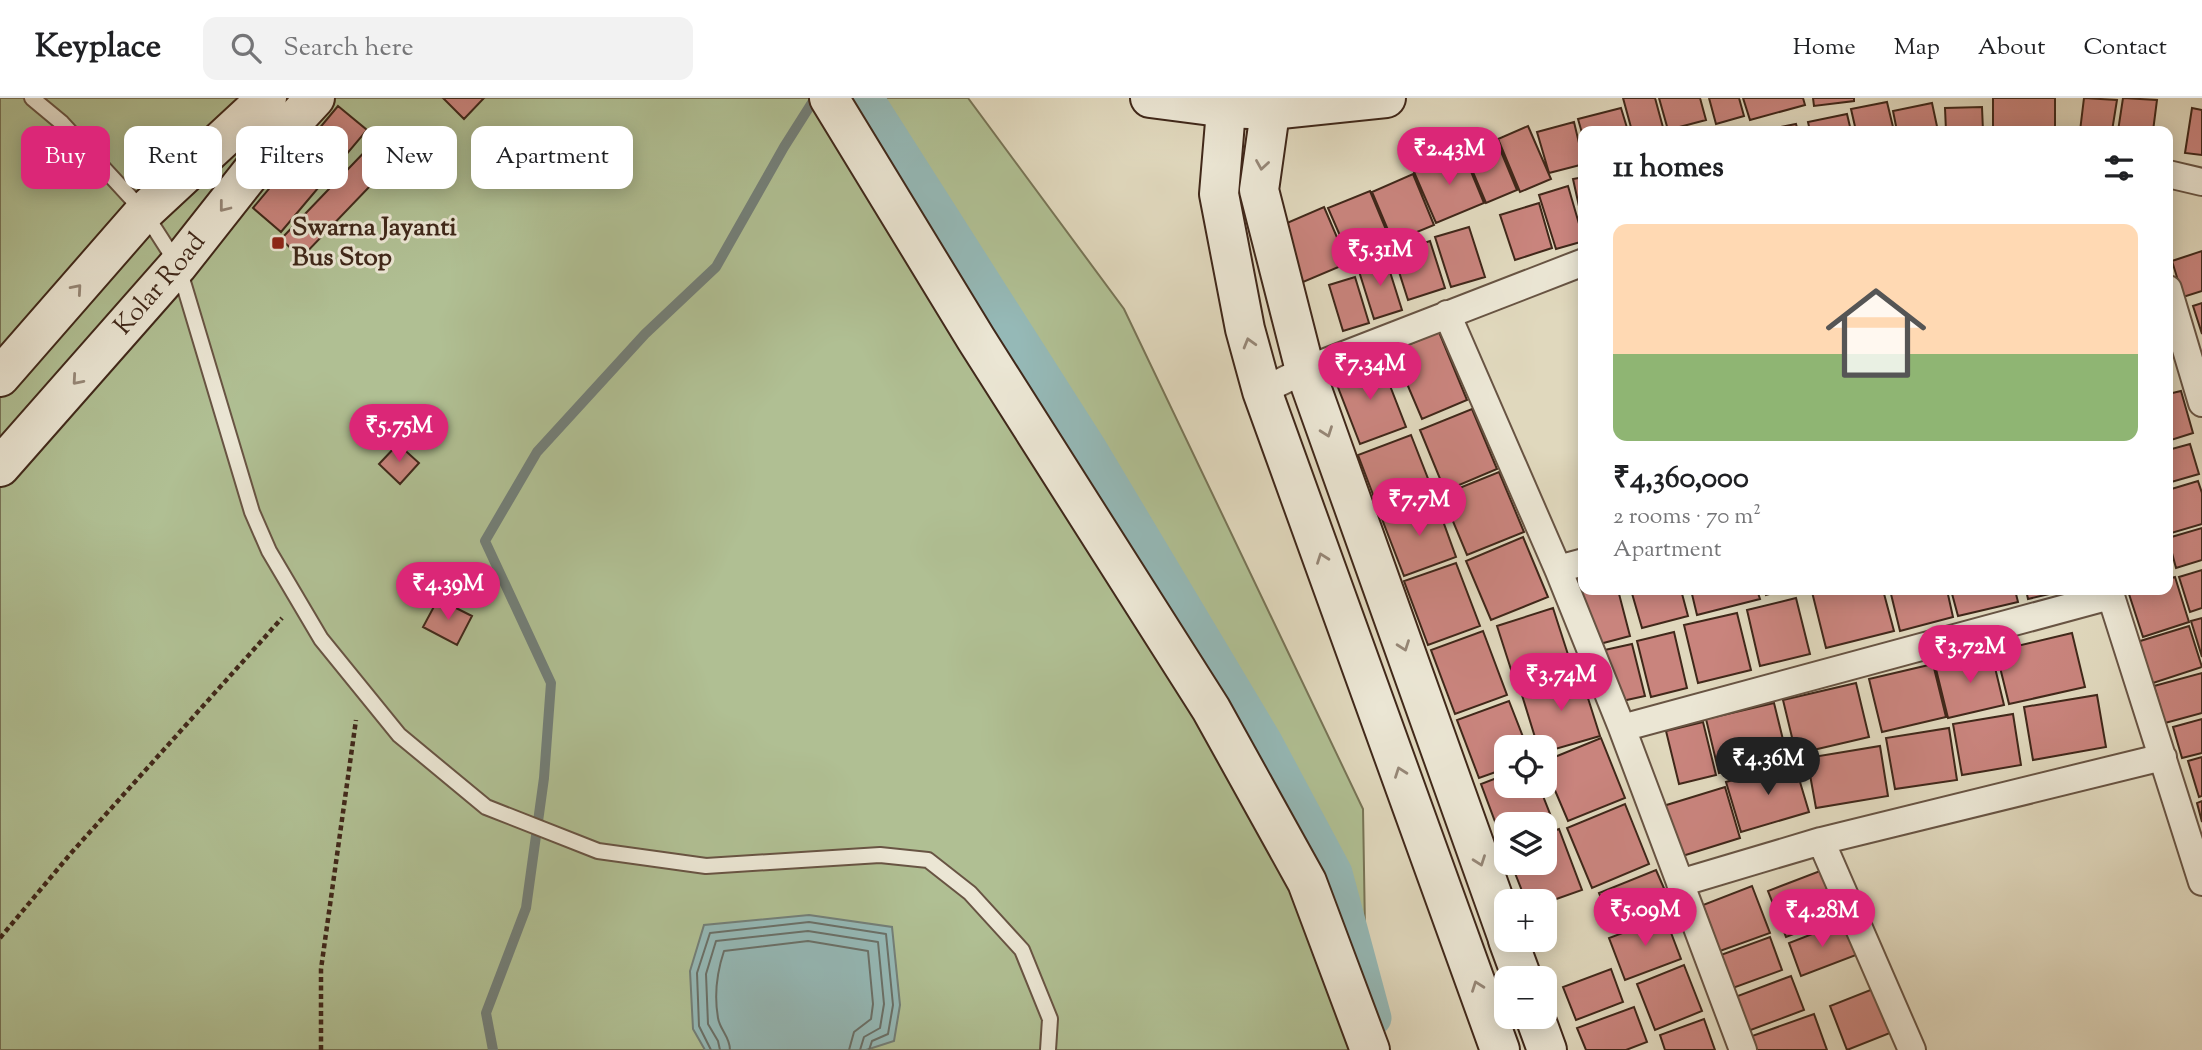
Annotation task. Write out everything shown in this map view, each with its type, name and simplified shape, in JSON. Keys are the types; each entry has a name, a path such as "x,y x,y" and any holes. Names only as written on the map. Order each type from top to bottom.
{"street":[{"path":"0,377 144,212 267,98"},
{"name":"Kolar Road","path":"0,467 178,265 279,137 315,98"},
{"path":"829,98 976,339 1211,709 1307,882 1370,1050"},
{"path":"1150,98 1272,104 1387,98"},
{"path":"1227,103 1219,194 1245,329 1262,391 1500,1050"},
{"path":"1272,104 1259,190 1305,370 1494,901"},
{"path":"2173,175 2202,182"},
{"path":"1262,391 1305,370 1578,264"},
{"path":"2173,306 2202,403"},
{"path":"1447,314 1558,569 1622,728 1743,1050"},
{"path":"1558,569 1578,564"},
{"path":"1622,728 2102,595"},
{"path":"2110,595 2202,883"},
{"path":"1680,883 1821,841 2163,757"},
{"path":"1821,841 1912,1050"},
{"path":"1539,1029 1547,1050"}],"lane":[{"path":"32,98 62,123 144,212 178,265 252,512 269,551 321,639 399,735 486,807 598,851 706,866 880,855 929,860 970,893 1022,950 1050,1019 1048,1050"}],"path":[{"path":"0,937 72,852 298,600"},
{"path":"321,1050 321,969 360,688"}],"green space":[{"path":"0,98 968,98 1124,309 1363,809 1367,1050 0,1050"}],"water":[{"path":"809,915 892,927 900,1005 894,1041 866,1050 705,1050 693,1029 690,971 704,925"}],"building":[{"path":"443,98 484,98 464,119"},
{"path":"1623,98 1655,98 1663,126 1631,126"},
{"path":"1659,98 1700,98 1706,120 1683,126 1667,126"},
{"path":"1709,98 1739,98 1744,116 1716,124"},
{"path":"1743,98 1803,98 1805,105 1750,120"},
{"path":"1813,98 1854,98 1854,101 1814,106"},
{"path":"1993,98 2055,98 2055,126 1993,126"},
{"path":"2084,98 2117,100 2113,126 2081,126"},
{"path":"2123,98 2157,100 2154,126 2119,126"},
{"path":"1887,102 1893,126 1855,126 1851,109"},
{"path":"1932,103 1937,126 1896,126 1893,111"},
{"path":"338,106 362,126 362,136 348,153 348,126 321,126"},
{"path":"1982,107 1983,126 1946,126 1945,108"},
{"path":"1621,108 1626,126 1580,126 1578,119"},
{"path":"2192,108 2202,110 2202,155 2185,153"},
{"path":"1847,114 1850,126 1809,126 1808,122"},
{"path":"1574,122 1578,139 1578,166 1549,173 1537,132"},
{"path":"1528,126 1551,179 1520,192 1498,139"},
{"path":"1495,137 1517,190 1486,203 1464,151"},
{"path":"1463,152 1484,203 1436,223 1414,172"},
{"path":"362,155 362,189 367,189 301,258 281,239 329,189 348,189 348,169"},
{"path":"1413,174 1434,225 1393,242 1372,192"},
{"path":"1578,178 1578,202 1573,179"},
{"path":"1568,186 1578,220 1578,243 1556,249 1539,195"},
{"path":"269,189 317,189 281,232 253,208"},
{"path":"1370,191 1392,244 1351,261 1328,208"},
{"path":"1539,203 1552,248 1515,260 1500,215"},
{"path":"1324,207 1348,263 1296,285 1273,229"},
{"path":"1469,227 1485,277 1451,287 1435,237"},
{"path":"1430,241 1445,288 1408,300 1393,253"},
{"path":"2202,251 2202,291 2183,297 2173,261"},
{"path":"1385,256 1402,310 1374,319 1357,265"},
{"path":"1355,277 1369,323 1343,331 1329,285"},
{"path":"2202,303 2202,334 2193,306"},
{"path":"1439,332 1467,400 1422,419 1393,351"},
{"path":"1380,360 1406,427 1360,444 1334,377"},
{"path":"2181,391 2193,433 2173,439 2173,393"},
{"path":"1472,409 1497,469 1445,491 1420,430"},
{"path":"1411,435 1434,494 1380,513 1358,455"},
{"path":"398,444 419,463 400,484 379,464"},
{"path":"2190,444 2199,474 2173,482 2173,449"},
{"path":"1499,472 1524,532 1467,555 1442,495"},
{"path":"2198,481 2202,493 2202,524 2173,533 2173,488"},
{"path":"1435,499 1456,557 1404,576 1382,519"},
{"path":"2202,528 2202,560 2176,568 2173,537"},
{"path":"1523,537 1548,597 1491,620 1466,561"},
{"path":"1456,563 1480,626 1428,645 1404,581"},
{"path":"2202,570 2202,608 2190,612 2179,577"},
{"path":"2173,578 2189,622 2143,637 2129,595 2173,595"},
{"path":"1579,595 1619,595 1630,636 1592,646"},
{"path":"1632,595 1682,595 1688,616 1642,628"},
{"path":"1692,595 1759,595 1760,599 1697,615"},
{"path":"1813,595 1884,595 1894,631 1826,648"},
{"path":"1891,595 1948,595 1953,617 1900,631"},
{"path":"1952,595 2016,595 2018,602 1958,616"},
{"path":"2027,595 2045,595 2028,599"},
{"path":"1796,598 1810,654 1760,666 1747,610"},
{"path":"438,599 472,616 457,645 423,627"},
{"path":"1553,608 1573,670 1517,688 1497,626"},
{"path":"1737,613 1751,670 1698,683 1684,625"},
{"path":"2202,618 2202,657 2191,621"},
{"path":"2189,626 2202,667 2150,684 2137,642"},
{"path":"1483,631 1507,695 1455,714 1431,650"},
{"path":"1674,632 1687,688 1651,697 1637,641"},
{"path":"2072,633 2085,687 2009,704 1996,651"},
{"path":"1632,644 1645,696 1613,703 1600,651"},
{"path":"1991,651 2004,705 1948,718 1935,665"},
{"path":"1933,664 1946,717 1882,732 1869,679"},
{"path":"1580,673 1600,736 1557,749 1557,735 1534,735 1521,692"},
{"path":"2202,673 2202,713 2165,723 2154,686"},
{"path":"1856,683 1869,737 1796,754 1783,700"},
{"path":"2097,695 2106,747 2033,760 2024,707"},
{"path":"1509,701 1522,735 1494,735 1494,773 1479,778 1457,720"},
{"path":"1774,703 1787,756 1719,773 1706,719"},
{"path":"2013,714 2021,765 1962,775 1953,724"},
{"path":"2202,719 2202,753 2182,758 2173,727"},
{"path":"1703,722 1716,775 1679,784 1666,731"},
{"path":"1949,728 1957,780 1895,789 1886,738"},
{"path":"1601,738 1625,798 1568,821 1557,795 1557,756"},
{"path":"1880,746 1888,796 1816,808 1807,758"},
{"path":"2202,757 2202,796 2199,797 2188,761"},
{"path":"1794,762 1809,812 1741,832 1726,782"},
{"path":"1494,779 1494,798 1544,798 1549,812 1494,812 1494,819 1481,784"},
{"path":"1725,787 1740,838 1676,858 1660,807"},
{"path":"2202,801 2202,822 2197,803"},
{"path":"1625,804 1649,864 1592,888 1567,828"},
{"path":"1559,829 1582,890 1557,899 1557,889 1521,889 1516,875 1557,875"},
{"path":"1656,870 1670,902 1612,925 1599,893"},
{"path":"1820,871 1838,917 1786,937 1768,891"},
{"path":"1752,886 1770,933 1720,951 1703,905"},
{"path":"1665,917 1681,959 1625,980 1609,938"},
{"path":"1843,922 1856,955 1801,976 1789,943"},
{"path":"1770,937 1782,970 1730,989 1718,956"},
{"path":"1684,965 1702,1011 1655,1030 1637,984"},
{"path":"1611,969 1623,1002 1576,1020 1563,987"},
{"path":"1791,976 1804,1010 1748,1031 1735,997"},
{"path":"1873,989 1890,1033 1847,1050 1830,1006"},
{"path":"1634,1007 1647,1042 1626,1050 1586,1050 1577,1028"},
{"path":"1814,1014 1827,1050 1757,1050 1752,1036"},
{"path":"1704,1019 1715,1050 1665,1050 1660,1035"}],"waterway":[{"path":"493,1050 486,1013 526,908 544,778 551,683 485,541 537,452 645,334 716,267 815,98"},
{"path":"866,98 1091,451 1265,742 1335,873 1374,1018"}],"place":[{"name":"Swarna Jayanti Bus Stop","path":"278,243"}]}
